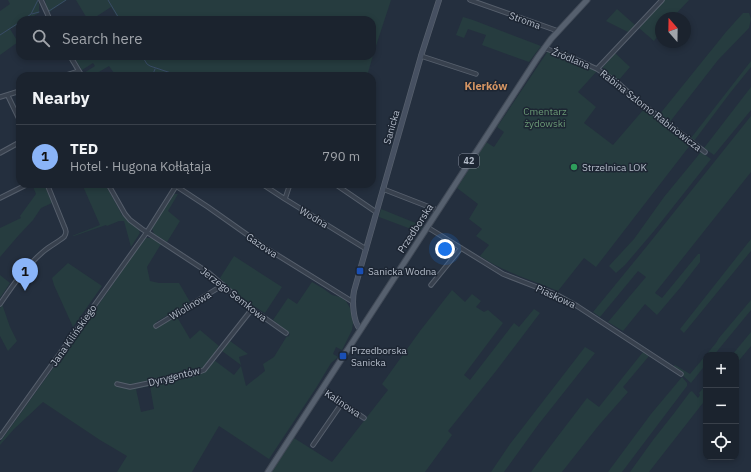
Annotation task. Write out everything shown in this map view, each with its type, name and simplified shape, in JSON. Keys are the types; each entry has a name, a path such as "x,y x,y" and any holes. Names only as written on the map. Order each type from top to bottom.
{"main road":[{"name":"Przedborska","path":"268,472 437,210 544,48 587,0"}],"street":[{"path":"41,0 48,16"},
{"name":"Sanicka","path":"360,330 357,325 353,302 354,291 421,56 439,0"},
{"name":"Stroma","path":"470,0 558,31"},
{"path":"597,69 662,0"},
{"name":"Źródlana","path":"544,48 568,56 597,69"},
{"path":"421,56 476,74"},
{"path":"72,60 79,71 76,72"},
{"name":"Rabina Szlomo Rabinowicza","path":"597,69 617,82 637,100 705,152"},
{"path":"0,97 16,93"},
{"path":"8,96 16,113"},
{"path":"0,153 16,144"},
{"path":"0,198 20,188"},
{"path":"0,304 19,277 36,258 66,235 66,231 49,188"},
{"name":"Jerzego Semkowa","path":"110,188 126,216 147,232 216,278 252,309 286,333"},
{"path":"147,232 175,188"},
{"name":"Gazowa","path":"179,188 266,248 353,302"},
{"name":"Wodna","path":"268,188 366,249"},
{"path":"285,199 289,188"},
{"path":"341,188 376,212"},
{"path":"383,189 437,210"},
{"name":"Piaskowa","path":"427,226 503,274 557,295 577,306 681,374"},
{"name":"Jana Kilińskiego","path":"0,437 147,232"},
{"path":"431,285 461,248"},
{"name":"Wiolinowa","path":"156,326 223,285"},
{"name":"Dyrygentów","path":"117,384 130,387 204,370 252,309"},
{"name":"Kalinowa","path":"322,389 364,418"},
{"path":"313,445 342,403"}],"green space":[{"path":"8,0 37,0 39,4 39,13 34,16 16,16 16,26 10,29 16,39 16,43 0,55 0,11 10,4"},
{"path":"45,0 67,0 48,13"},
{"path":"76,0 391,0 376,46 376,16 117,16 111,7 97,16 86,16"},
{"path":"664,0 689,0 678,12 655,12 654,41 639,28"},
{"path":"617,9 635,25 628,32 606,21"},
{"path":"743,13 749,13 751,19 749,28 718,60 669,123 659,115"},
{"path":"463,17 541,46 529,62 482,45 486,35 468,29 464,38 456,35"},
{"name":"Cmentarz żydowski","path":"548,51 597,71 578,92 596,107 584,123 613,145 644,109 677,132 691,144 596,267 584,258 558,291 508,271 480,256 489,245 476,236 482,229 469,219 478,204 457,188 486,142 494,147 504,132 497,127"},
{"path":"615,53 630,67 618,81 603,70 603,67"},
{"path":"76,60 372,60 368,72 113,72 109,66 99,72 86,72 95,66 93,63 82,70"},
{"path":"751,61 751,67 694,141 691,138"},
{"path":"751,87 751,110 714,155 704,148"},
{"path":"751,116 751,172 655,293 662,298 698,254 700,254 700,262 680,288 657,315 645,304 623,331 608,322 646,277 638,271 600,317 593,312 647,246"},
{"path":"701,152 711,159 654,231 625,265 616,273 609,266 634,239 664,197"},
{"path":"34,188 46,188 52,203 41,208 33,220 0,257 0,228 21,218 20,216 36,194"},
{"path":"84,188 107,188 122,215 140,230 140,233 131,247 124,221 119,221 72,236 100,225"},
{"path":"174,194 178,194 168,211 180,221 167,242 154,234 152,228"},
{"path":"381,209 423,226 419,232 379,217"},
{"path":"146,238 152,238 161,244 147,267 150,281 159,283 179,283 190,302 156,322 157,326 177,317 190,339 200,330 219,346 208,364 210,365 214,360 234,375 241,366 246,386 265,371 263,364 274,357 287,336 288,337 290,334 273,320 288,298 297,304 312,282 332,295 340,297 346,301 350,308 353,323 352,330 342,350 336,347 333,354 338,357 331,363 269,459 219,426 192,472 117,472 127,456 43,402 14,429 0,445 0,442","holes":["150,386 154,409 141,412 136,389"]},
{"path":"751,239 751,251 684,333 680,329"},
{"path":"234,256 282,287 265,313 239,297 228,288 220,278"},
{"path":"68,263 102,286 73,327 52,278"},
{"path":"0,275 10,283 0,298"},
{"path":"452,290 465,302 472,294 481,301 476,307 484,312 488,310 503,323 464,375 470,380 514,323 519,327 534,309 540,313 448,431 452,435 425,472 271,472 294,438 332,462 388,390 382,384"},
{"path":"751,300 751,310 716,352 708,352"},
{"path":"2,304 10,327 17,341 8,351 0,336 0,308"},
{"path":"751,332 751,346 739,360 739,352 734,352"},
{"path":"230,341 248,354 239,357 241,365 222,351"},
{"path":"585,347 595,353 538,425 504,472 491,472 510,444"},
{"path":"643,352 649,356 623,387 628,392 599,425 562,472 531,472 587,398 599,407"},
{"path":"703,359 703,368 691,383 673,367 675,365 690,374"},
{"path":"682,377 687,383 687,386 622,472 608,472 651,414"},
{"path":"703,388 703,403 649,472 630,472 690,392 692,391 698,398 700,395 699,393"}],"waterway":[{"path":"28,16 31,14 38,0"},
{"path":"49,11 66,0"},
{"path":"108,0 118,16"},
{"path":"32,14 39,12"},
{"path":"0,35 16,25"},
{"path":"144,60 150,66 168,72"}],"place":[{"name":"Strzelnica LOK","path":"574,167"},
{"name":"Sanicka Wodna","path":"360,271"},
{"name":"TED","path":"25,291"},
{"name":"Przedborska Sanicka","path":"343,356"}],"district":[{"name":"Kierków","path":"486,86"}]}
